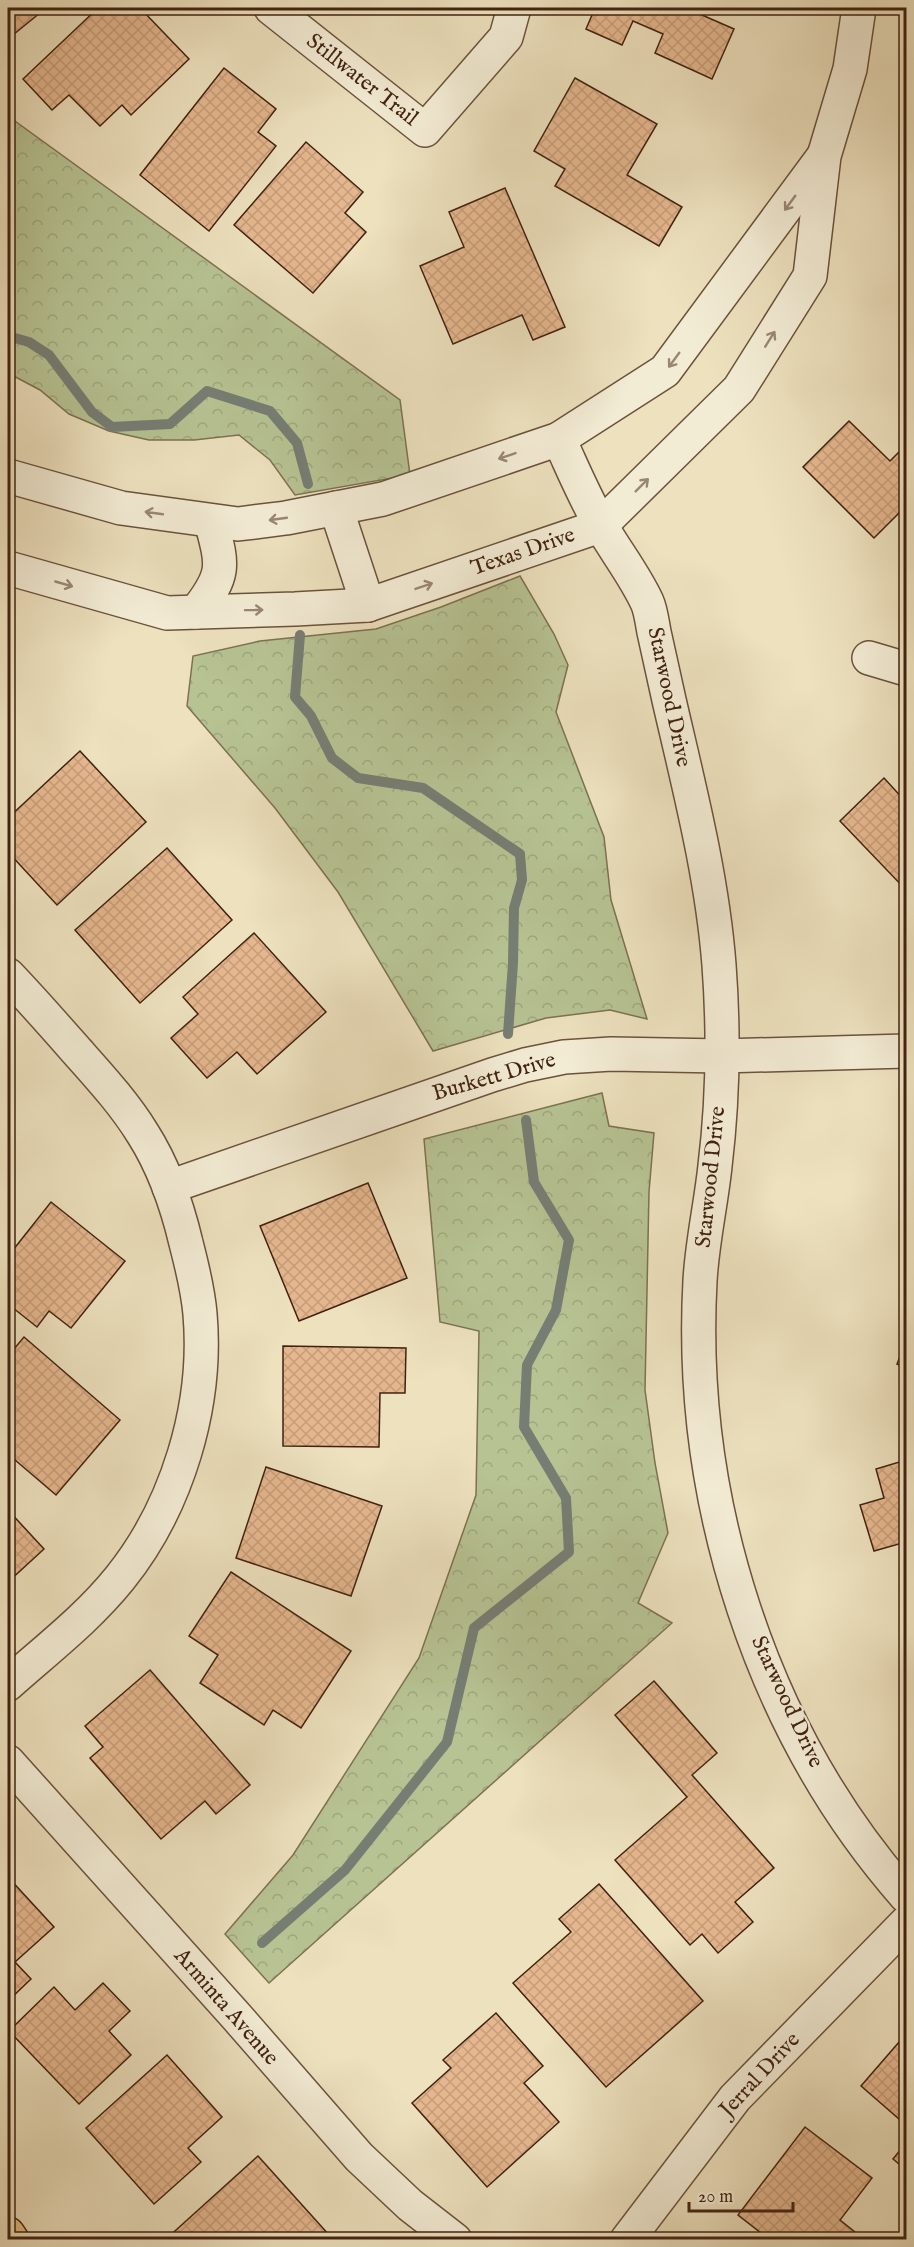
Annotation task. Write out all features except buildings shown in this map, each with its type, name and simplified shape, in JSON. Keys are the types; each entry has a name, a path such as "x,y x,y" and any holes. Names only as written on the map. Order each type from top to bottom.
{"main road":[{"path":"8,2234 12,2240"}],"street":[{"name":"Stillwater Trail","path":"271,8 425,130 506,37 514,8"},
{"name":"Texas Drive","path":"8,567 167,613 368,605 600,526 739,389 810,276 824,156 850,69 859,8"},
{"name":"Texas Drive","path":"8,477 121,508 238,524 286,518 383,499 559,439 665,371 824,156"},
{"name":"Starwood Drive","path":"559,439 600,526 648,604 705,862 719,963 722,1056 716,1161 700,1281 699,1349 702,1411 712,1485 737,1586 772,1681 792,1724 828,1788 877,1860 906,1896"},
{"path":"336,508 368,605"},
{"path":"196,612 213,590 219,575 221,560 212,521"},
{"path":"869,658 906,669"},
{"path":"8,975 116,1095 144,1136 169,1187 182,1224 200,1315 198,1392 185,1450 175,1480 155,1523 121,1577 86,1616 8,1684"},
{"name":"Burkett Drive","path":"169,1187 344,1124 525,1065 564,1057 611,1054 722,1056 906,1051"},
{"name":"Arminta Avenue","path":"8,1762 359,2157 410,2205 455,2240"},
{"name":"Jerral Drive","path":"627,2240 735,2098 906,1923"}],"green space":[{"path":"8,116 400,400 410,475 295,495 270,460 239,435 194,440 149,440 109,431 69,414 40,390 8,373"},
{"path":"520,576 554,634 568,665 556,712 604,837 611,900 647,1019 610,1010 546,1018 433,1051 338,892 275,808 187,706 193,656 260,641 376,629 441,607"},
{"path":"602,1093 609,1126 654,1133 649,1192 645,1390 668,1533 638,1603 672,1623 269,1983 225,1934 293,1855 419,1658 476,1495 479,1331 440,1322 424,1139"}],"waterway":[{"path":"8,336 29,342 49,355 92,412 112,427 170,424 207,391 270,411 297,443 308,484"},
{"path":"300,635 295,697 311,716 332,758 358,778 423,788 520,854 522,880 514,908 508,1034"},
{"path":"262,1943 345,1870 447,1742 474,1628 569,1552 566,1498 524,1427 527,1365 556,1310 569,1240 534,1182 526,1120"}]}
